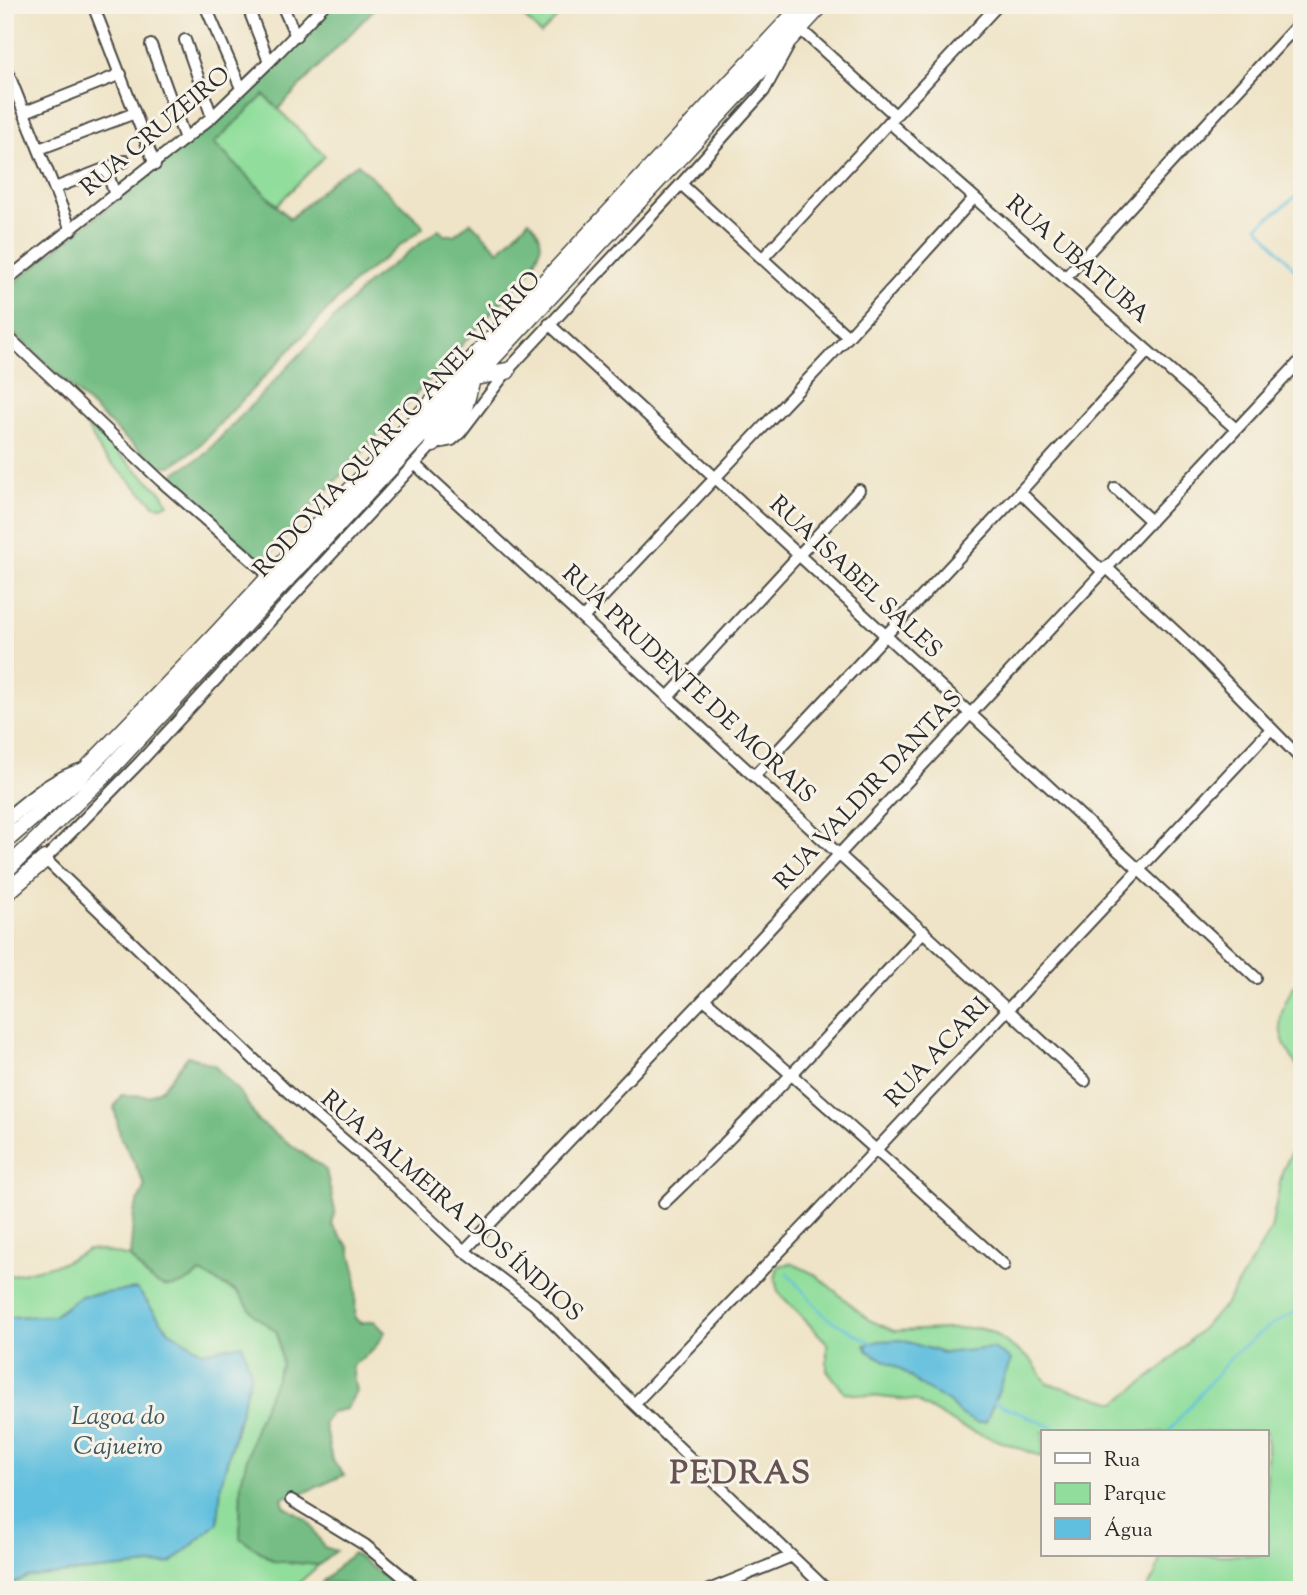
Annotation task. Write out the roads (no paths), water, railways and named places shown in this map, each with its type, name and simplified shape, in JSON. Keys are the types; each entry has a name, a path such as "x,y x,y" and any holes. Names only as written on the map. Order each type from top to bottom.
{"highway":[{"name":"RODOVIA QUARTO ANEL VIÁRIO","path":"8,831 87,769 271,577 803,5"},
{"name":"RODOVIA QUARTO ANEL VIÁRIO","path":"5,871 106,773 821,5"},
{"path":"433,444 463,411 473,379 507,371"},
{"path":"8,831 30,848"},
{"path":"5,894 45,859"}],"street":[{"path":"93,5 155,164"},
{"path":"205,5 241,88"},
{"path":"247,5 269,62"},
{"path":"282,5 296,36"},
{"name":"RUA CRUZEIRO","path":"5,281 212,117 296,36 324,5"},
{"path":"762,259 998,5"},
{"path":"1065,278 1302,20"},
{"path":"45,859 140,762 433,444 452,440 460,433 507,371 768,87 798,29"},
{"name":"RUA UBATUBA","path":"798,29 974,198 1236,429"},
{"path":"185,40 212,117"},
{"path":"151,45 185,139"},
{"path":"5,65 71,230"},
{"path":"25,112 121,74"},
{"path":"39,149 135,114"},
{"path":"55,188 125,161"},
{"path":"106,169 115,195"},
{"path":"681,184 848,337"},
{"path":"583,618 848,337 974,198"},
{"name":"RUA ISABEL SALES","path":"549,324 1256,978"},
{"path":"5,334 161,481 271,577"},
{"path":"754,776 1148,351"},
{"name":"RUA VALDIR DANTAS","path":"464,1251 704,999 1302,359"},
{"name":"RUA PRUDENTE DE MORAIS","path":"415,464 1085,1081"},
{"path":"1115,488 1151,521"},
{"path":"668,697 859,490"},
{"path":"1020,492 1192,647 1302,760"},
{"name":"RUA ACARI","path":"634,1404 1271,729"},
{"name":"RUA PALMEIRA DOS ÍNDIOS","path":"45,859 288,1092 366,1159 464,1251 534,1304 827,1590"},
{"path":"664,1203 731,1139 924,931"},
{"path":"704,999 793,1074 1004,1265"},
{"path":"291,1500 365,1545 419,1590"},
{"path":"709,1590 792,1556"}],"water":[{"name":"Lagoa do Cajueiro","path":"137,1289 168,1330 203,1352 242,1344 251,1373 221,1484 218,1523 171,1563 28,1577 5,1587 5,1317 54,1316 81,1296"},
{"path":"901,1340 943,1353 993,1348 1011,1360 986,1422 977,1423 959,1413 949,1402 868,1351 865,1345"}],"waterway":[{"path":"1302,192 1258,226 1302,278"},
{"path":"787,1273 827,1318 872,1343"},
{"path":"1170,1430 1233,1355 1268,1327 1302,1308"},
{"path":"991,1401 1059,1430"}],"district":[{"name":"PEDRAS","path":"741,1475"}]}
